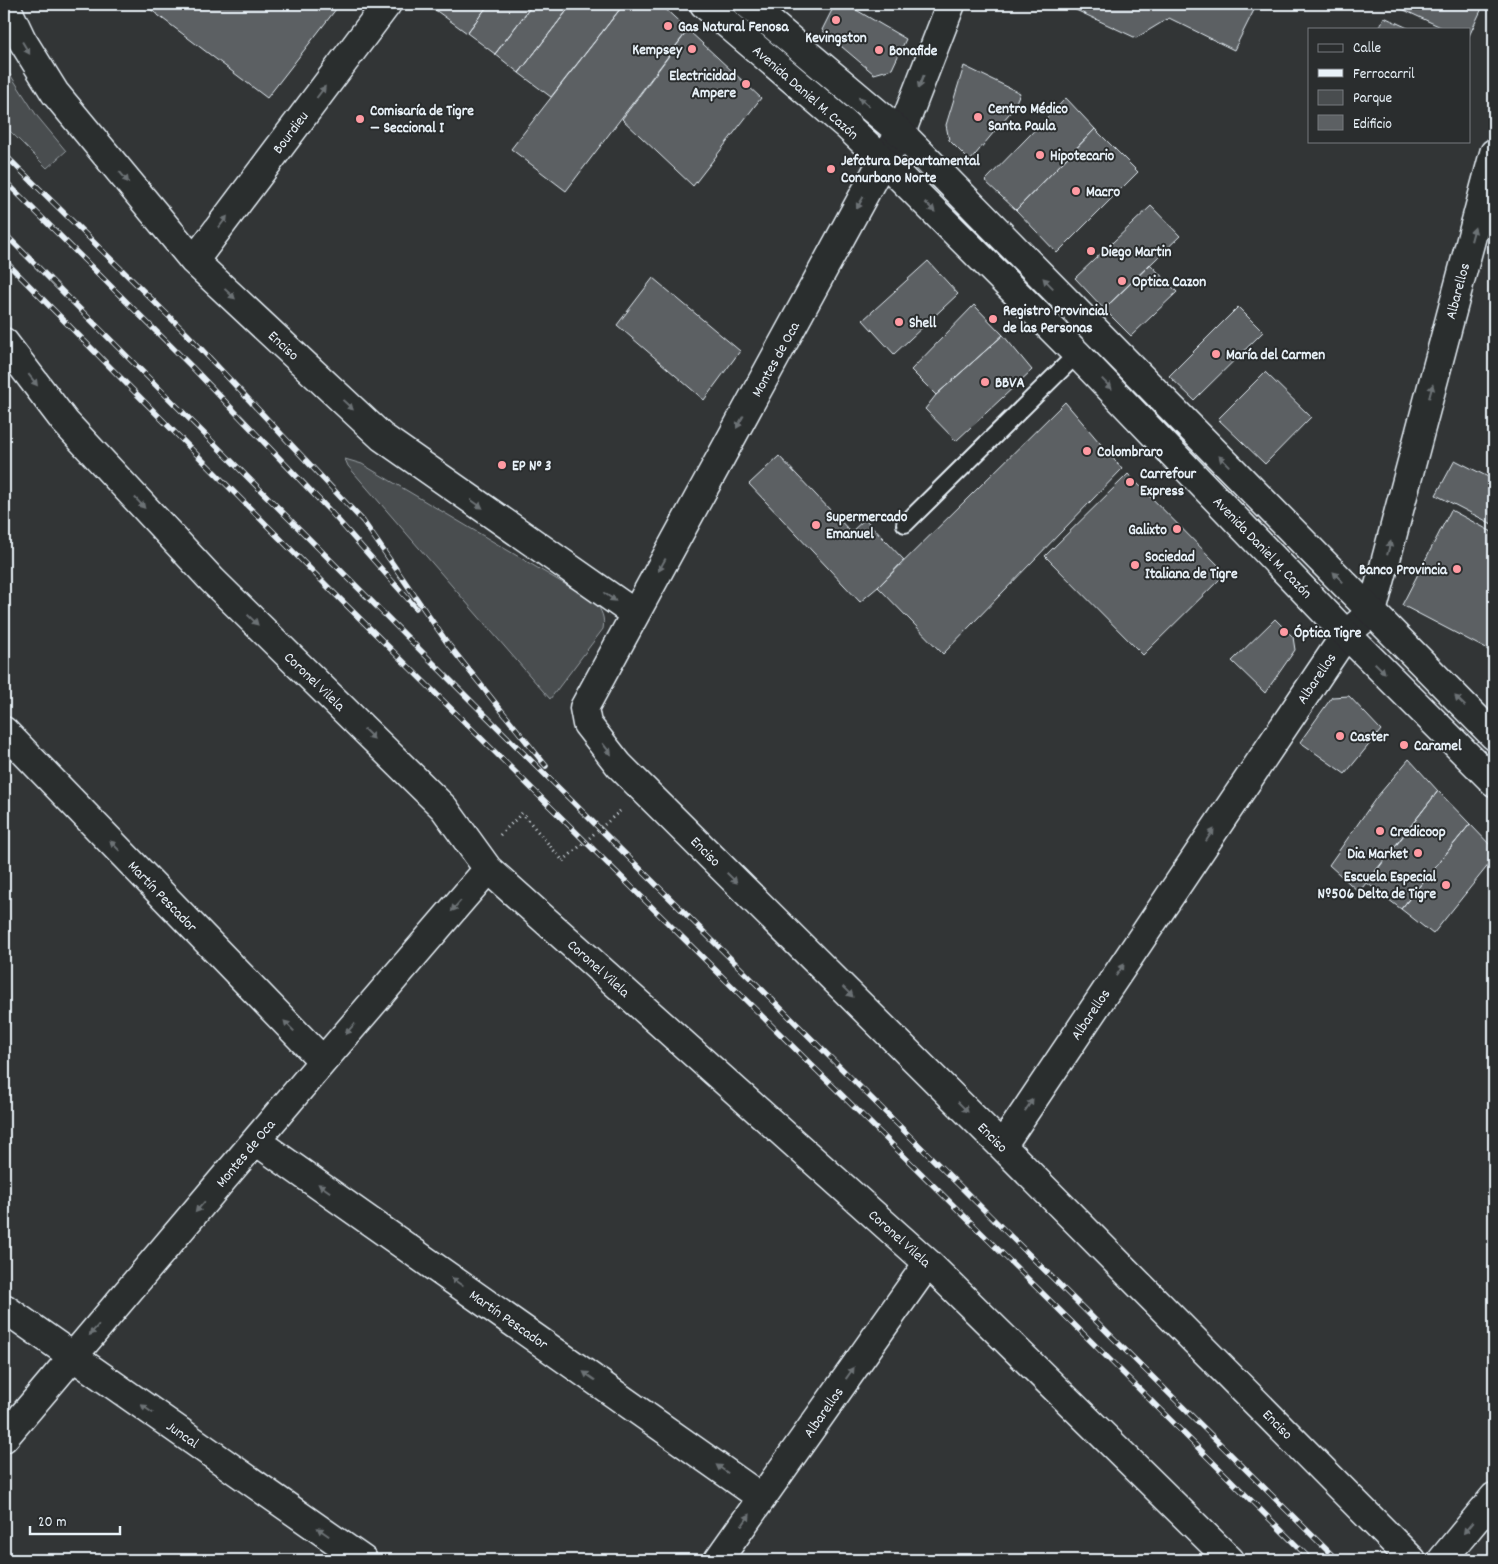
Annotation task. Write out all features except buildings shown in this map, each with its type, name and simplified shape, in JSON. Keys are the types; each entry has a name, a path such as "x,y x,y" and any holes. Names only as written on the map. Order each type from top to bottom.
{"street":[{"name":"Enciso","path":"5,4 22,40 55,93 194,261 382,437 634,614"},
{"name":"Bourdieu","path":"194,261 387,4"},
{"name":"Avenida Daniel M. Cazón","path":"704,4 846,125 884,160 1077,354 1346,634 1494,782"},
{"name":"Avenida Daniel M. Cazón","path":"748,4 901,133 1494,736"},
{"name":"Montes de Oca","path":"584,708 884,160 901,133 950,4"},
{"name":"Albarellos","path":"1002,1146 1346,634 1372,612 1494,153"},
{"name":"Coronel Vilela","path":"4,342 65,422 212,580 444,808 488,869 928,1263 1230,1560"},
{"name":"Enciso","path":"584,708 586,724 619,765 1002,1146 1412,1560"},
{"name":"Martín Pescador","path":"4,731 323,1061"},
{"name":"Montes de Oca","path":"4,1438 488,869"},
{"name":"Martín Pescador","path":"256,1141 762,1498"},
{"name":"Albarellos","path":"718,1560 928,1263"},
{"name":"Juncal","path":"4,1308 363,1560"},
{"path":"1442,1560 1494,1497"}],"lane":[{"path":"905,524 1077,354"}],"path":[{"path":"496,838 522,813 562,861 620,811"}],"green space":[{"path":"4,65 37,116 66,151 47,168 4,125"},
{"path":"345,459 362,464 595,602 604,621 603,629 550,699 348,466"}],"railway":[{"path":"4,154 187,334 363,521 448,644 546,766"},
{"path":"4,180 192,367 329,510 416,608"},
{"path":"4,233 475,705 1337,1560"},
{"path":"4,260 329,588 1311,1560"}],"place":[{"name":"Kevingston","path":"836,20"},
{"name":"Gas Natural Fenosa","path":"668,26"},
{"name":"Kempsey","path":"692,49"},
{"name":"Bonafide","path":"879,50"},
{"name":"Electricidad Ampere","path":"746,84"},
{"name":"Centro Médico Santa Paula","path":"978,117"},
{"name":"Comisaría de Tigre — Seccional I","path":"360,119"},
{"name":"Hipotecario","path":"1040,155"},
{"name":"Jefatura Departamental Conurbano Norte","path":"831,169"},
{"name":"Macro","path":"1076,191"},
{"name":"Diego Martin","path":"1091,251"},
{"name":"Optica Cazon","path":"1122,281"},
{"name":"Registro Provincial de las Personas","path":"993,319"},
{"name":"Shell","path":"899,322"},
{"name":"María del Carmen","path":"1216,354"},
{"name":"BBVA","path":"985,382"},
{"name":"Colombraro","path":"1087,451"},
{"name":"EP N° 3","path":"502,465"},
{"name":"Carrefour Express","path":"1130,482"},
{"name":"Supermercado Emanuel","path":"816,525"},
{"name":"Galixto","path":"1177,529"},
{"name":"Sociedad Italiana de Tigre","path":"1135,565"},
{"name":"Banco Provincia","path":"1457,569"},
{"name":"Óptica Tigre","path":"1284,632"},
{"name":"Caster","path":"1340,736"},
{"name":"Caramel","path":"1404,745"},
{"name":"Credicoop","path":"1380,831"},
{"name":"Dia Market","path":"1418,853"},
{"name":"Escuela Especial Nº506 Delta de Tigre","path":"1446,885"}]}
